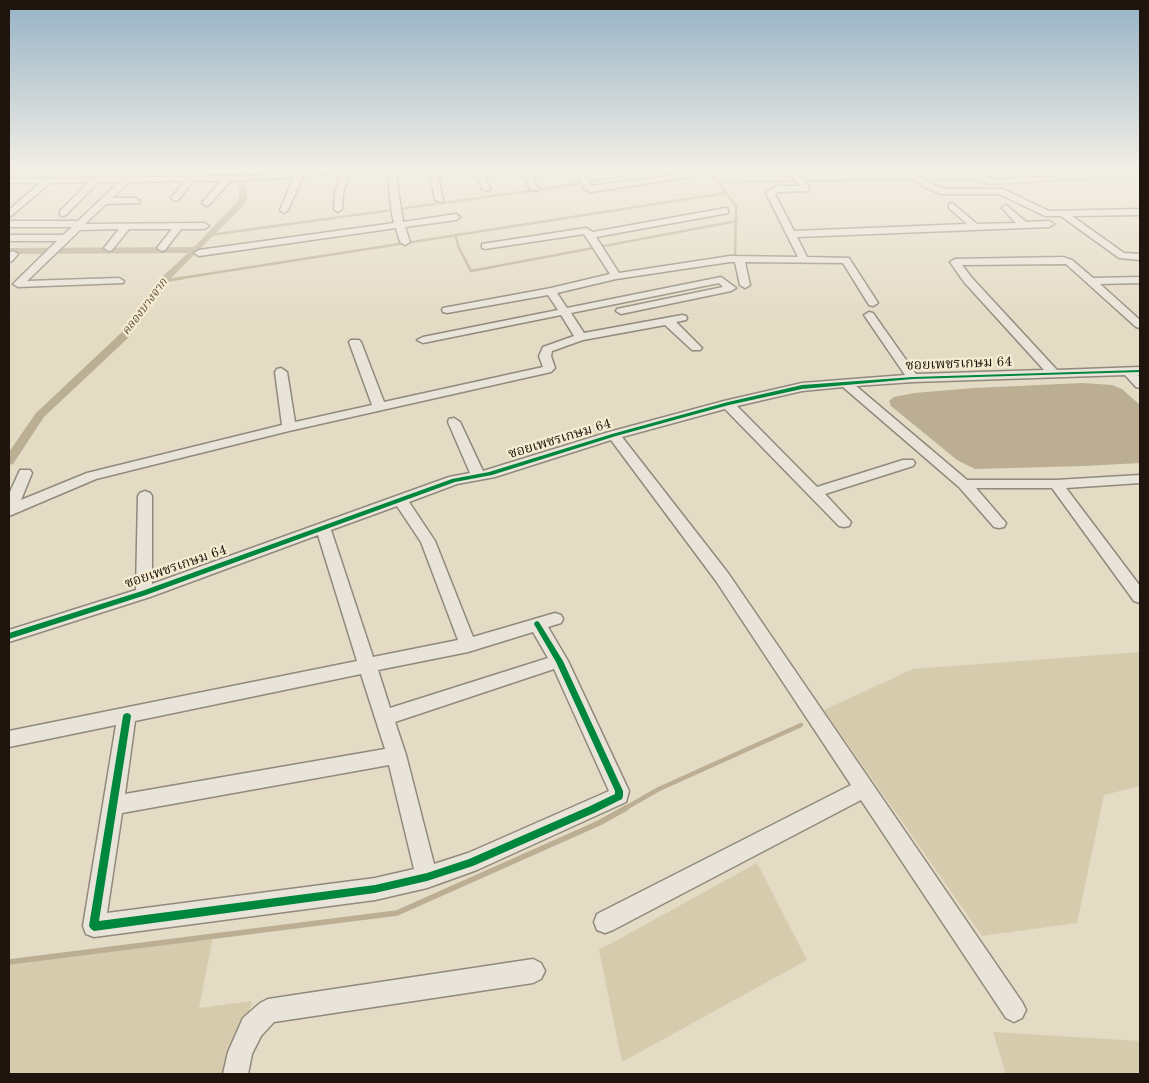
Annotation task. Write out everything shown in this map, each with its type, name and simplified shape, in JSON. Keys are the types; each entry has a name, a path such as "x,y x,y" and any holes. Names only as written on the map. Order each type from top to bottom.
{"street":[{"path":"9,292 13,284 85,220"},
{"path":"398,220 405,242"},
{"path":"199,253 438,220"},
{"path":"590,235 681,220"},
{"path":"783,220 803,258"},
{"path":"967,220 974,226"},
{"path":"1018,220 1024,225"},
{"path":"1071,220 1123,257 1140,257"},
{"path":"9,224 204,226"},
{"path":"790,234 1049,224"},
{"path":"109,248 127,226"},
{"path":"162,248 179,226"},
{"path":"485,246 582,230 590,235 616,276"},
{"path":"9,238 62,240"},
{"path":"447,310 551,291 616,276 736,259 803,258 846,260 873,303"},
{"path":"1054,373 968,280 956,262 1058,258 1069,262 1140,325"},
{"path":"736,259 745,285"},
{"path":"423,340 721,280 731,288 621,311"},
{"path":"1091,281 1140,280"},
{"path":"13,284 119,281"},
{"path":"551,291 579,337"},
{"path":"869,315 913,378"},
{"path":"9,510 92,476 379,406 541,373 549,368 545,356 547,349 579,337 682,318"},
{"path":"668,321 696,348"},
{"path":"355,342 379,406"},
{"path":"1134,371 1140,384"},
{"name":"ซอยเพชรเกษม 64","path":"9,636 144,593 454,480 490,474 614,435 728,404 802,387 844,383 913,378 1134,371"},
{"path":"281,372 289,427"},
{"path":"844,383 964,484 999,523"},
{"path":"728,404 844,522"},
{"path":"454,422 478,476"},
{"path":"614,435 722,577 1014,1010"},
{"path":"815,492 908,463"},
{"path":"9,510 25,473"},
{"path":"964,484 1056,484 1140,479"},
{"path":"1056,484 1140,596"},
{"path":"144,593 145,496"},
{"path":"400,500 428,541 468,645"},
{"path":"323,528 396,755 427,878"},
{"path":"9,739 468,645 546,621 558,662 619,791 618,796 591,810 470,863 427,878 375,889 94,926 127,716"},
{"path":"384,718 558,662"},
{"path":"113,805 396,755"},
{"path":"605,922 864,788"},
{"path":"236,1074 240,1052 252,1027 268,1011 533,971"}],"shaded area":[{"path":"1083,383 1112,385 1122,389 1140,405 1140,463 975,469 957,460 891,406 889,401 894,397 914,393"},
{"path":"1140,652 1140,786 1104,795 1077,923 982,936 824,710 913,669"},
{"path":"757,863 807,960 622,1062 599,950"},
{"path":"213,937 199,1008 252,1001 232,1074 9,1074 9,964"},
{"path":"993,1032 1140,1041 1140,1074 1006,1074"}],"waterway":[{"name":"คลองบางจาก","path":"196,250 225,220"},
{"path":"210,235 322,220"},
{"path":"455,235 556,220"},
{"path":"455,235 459,248 471,271 736,221"},
{"path":"735,260 736,221"},
{"path":"175,279 455,235"},
{"path":"9,251 196,250"},
{"name":"คลองบางจาก","path":"9,461 40,415 125,335 166,278 196,250"},
{"path":"164,281 183,278"},
{"path":"624,809 659,789 801,725"},
{"path":"9,962 397,913 599,823 626,808"}],"cycle path":[{"path":"9,636 144,593 454,480 490,474 614,435 728,404 802,387 913,378 1140,371"},
{"path":"127,716 94,926 375,889 427,877 470,863 619,796 619,791 559,661 537,624"}]}
